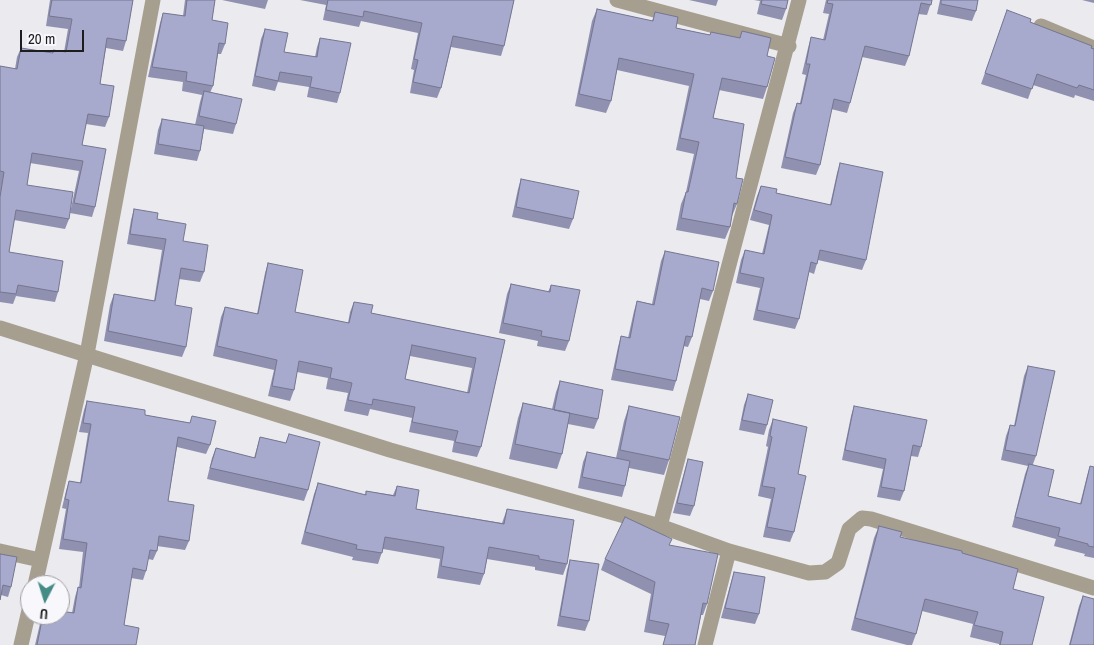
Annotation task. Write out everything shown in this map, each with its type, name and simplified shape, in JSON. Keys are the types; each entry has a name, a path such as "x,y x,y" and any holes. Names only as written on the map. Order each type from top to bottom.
{"street":[{"path":"37,575 86,354 153,0"},
{"path":"616,0 789,46"},
{"path":"660,526 789,46 799,0"},
{"path":"1041,26 1094,48"},
{"path":"0,328 390,450 660,526 729,551 809,573 826,572 838,563 852,524 862,518 871,518 1094,588"},
{"path":"0,551 40,560"},
{"path":"705,645 729,551"},
{"path":"21,645 26,625"}],"building":[{"path":"52,0 133,0 126,41 107,38 100,84 114,86 109,117 88,114 82,145 106,149 95,207 74,203 83,161 32,153 27,185 73,192 69,219 16,210 9,252 63,261 58,292 18,285 16,294 0,292 0,197 4,172 0,171 0,66 17,69 21,48 53,53 53,50 66,52 72,19 49,16"},
{"path":"187,0 215,0 212,20 228,23 225,44 219,43 213,86 186,81 187,72 152,67 163,13 185,16"},
{"path":"328,0 514,0 504,46 453,36 441,88 413,82 418,60 414,59 422,23 364,11 363,17 326,10"},
{"path":"762,0 788,0 786,9 761,4"},
{"path":"828,0 932,0 931,5 921,3 909,56 865,46 850,103 834,99 820,165 785,157 797,103 801,104 810,64 806,64 811,37 825,40 833,4 827,3"},
{"path":"941,0 978,0 976,11 941,4"},
{"path":"597,9 653,21 655,12 678,17 676,28 710,35 711,32 740,38 742,31 771,38 767,56 775,58 767,87 722,78 713,118 744,124 736,178 743,179 737,204 734,203 730,227 681,218 699,142 680,138 694,74 619,58 611,101 579,94"},
{"path":"1007,10 1031,19 1030,22 1092,46 1091,48 1094,49 1094,90 1079,85 1077,88 1037,74 1032,89 985,73"},
{"path":"265,29 288,33 284,52 317,57 320,38 351,43 340,93 310,87 312,77 280,72 278,81 255,76"},
{"path":"204,91 242,99 236,124 199,116"},
{"path":"162,119 204,126 200,151 158,144"},
{"path":"840,163 883,172 866,260 820,250 817,264 811,262 799,319 757,310 764,278 740,273 745,250 764,254 772,215 754,210 761,186 777,189 776,193 831,205"},
{"path":"521,179 579,191 573,219 516,207"},
{"path":"134,209 158,213 157,219 186,224 183,241 208,245 204,272 181,268 175,305 192,308 186,347 108,331 114,294 155,301 166,239 130,234"},
{"path":"665,251 719,262 713,291 702,288 692,337 686,336 676,381 615,369 621,336 630,338 637,301 654,305"},
{"path":"268,263 303,270 295,312 349,323 354,302 373,305 371,313 505,340 481,447 455,442 458,431 412,422 415,407 373,399 372,405 348,400 352,383 330,378 332,368 299,361 294,390 272,386 277,360 217,346 225,307 258,314","holes":["412,345 476,358 469,393 405,379"]},
{"path":"511,284 550,292 551,285 580,290 569,341 541,336 542,331 503,323"},
{"path":"1028,366 1055,371 1036,456 1005,450 1010,425 1015,426"},
{"path":"560,381 603,390 598,419 554,410"},
{"path":"748,394 773,400 767,425 742,420"},
{"path":"87,401 145,410 145,415 190,423 192,416 216,421 210,445 178,437 168,501 194,505 189,541 159,536 157,551 150,550 146,571 133,568 124,625 139,628 136,645 37,645 41,625 70,625 70,612 74,613 78,587 81,588 87,543 63,539 69,500 65,499 69,481 81,483 91,424 83,423"},
{"path":"523,403 570,413 562,454 515,444"},
{"path":"629,406 680,417 669,460 620,450"},
{"path":"854,406 927,420 921,447 913,445 904,491 881,487 886,459 845,450"},
{"path":"773,419 807,427 798,474 806,476 794,532 767,527 775,488 762,486 772,437 770,436"},
{"path":"289,434 320,442 308,490 210,468 216,448 255,458 260,437 286,443"},
{"path":"587,452 630,461 625,486 582,477"},
{"path":"688,459 703,462 694,506 677,503"},
{"path":"1029,464 1054,470 1048,496 1081,504 1090,466 1094,467 1094,547 1058,536 1060,528 1015,517"},
{"path":"318,483 366,495 366,491 395,496 397,486 419,490 416,509 504,524 507,509 574,520 567,564 539,559 539,556 489,547 484,574 441,566 444,547 385,537 382,553 356,549 357,545 305,532"},
{"path":"625,517 672,539 669,545 718,554 707,604 703,603 695,645 663,645 669,624 649,620 655,582 605,559"},
{"path":"879,526 902,532 900,537 962,551 962,553 1018,569 1013,589 1044,597 1032,645 1000,645 1003,632 974,625 978,612 925,599 916,634 855,618"},
{"path":"0,554 17,557 11,587 3,585 0,600"},
{"path":"570,560 599,564 589,621 560,616"},
{"path":"734,572 765,577 759,614 725,608"},
{"path":"1083,596 1094,599 1094,645 1070,645"}]}
